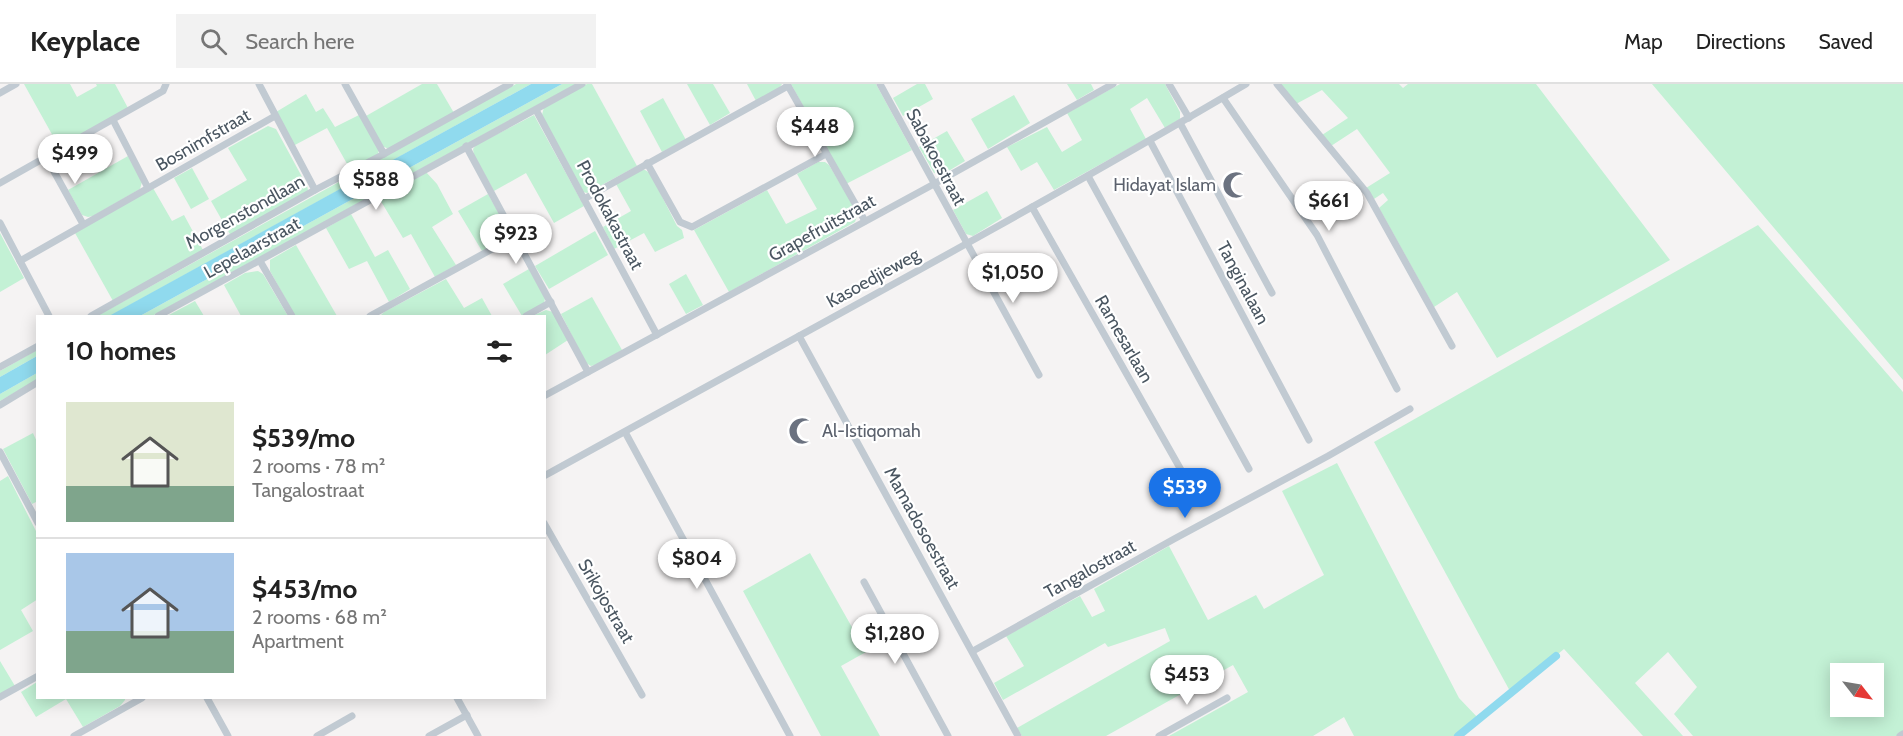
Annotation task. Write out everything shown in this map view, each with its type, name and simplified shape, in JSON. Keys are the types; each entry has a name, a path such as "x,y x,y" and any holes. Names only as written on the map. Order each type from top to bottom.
{"street":[{"path":"0,93 16,84"},
{"path":"0,183 164,91 166,84"},
{"path":"259,84 315,190"},
{"path":"345,84 384,154"},
{"name":"Morgenstondlaan","path":"93,315 510,84"},
{"name":"Lepelaarstraat","path":"160,315 582,84"},
{"name":"Sabakoestraat","path":"880,84 1039,375"},
{"name":"Grapefruitstraat","path":"546,395 1113,84"},
{"path":"1169,84 1189,118"},
{"name":"Kasoedjieweg","path":"546,475 1088,176 1246,84"},
{"path":"1277,84 1366,194 1452,346"},
{"path":"584,199 788,85 865,221"},
{"path":"1223,98 1317,235 1397,389"},
{"name":"Prodokakastraat","path":"536,110 657,335"},
{"name":"Bosnimfstraat","path":"20,261 275,116"},
{"path":"113,120 148,188"},
{"path":"1180,123 1272,293"},
{"name":"Tanginalaan","path":"1150,141 1309,440"},
{"path":"466,146 588,372"},
{"path":"647,163 680,222 692,227 826,153"},
{"path":"46,157 83,224"},
{"path":"1088,176 1249,469"},
{"name":"Ramesarlaan","path":"1032,207 1189,484"},
{"path":"0,223 48,315"},
{"path":"375,315 514,237"},
{"path":"260,261 291,315"},
{"path":"528,315 551,302"},
{"name":"Mamadosoestraat","path":"799,336 1018,736"},
{"path":"0,367 36,347"},
{"path":"0,405 36,383"},
{"name":"Tangalostraat","path":"973,651 1410,409"},
{"path":"625,432 790,736"},
{"path":"0,452 36,519"},
{"name":"Srikojostraat","path":"546,527 642,695"},
{"path":"864,582 948,736"},
{"path":"0,697 36,677"},
{"path":"1159,736 1227,698"},
{"path":"208,699 228,736"},
{"path":"458,699 478,736"},
{"path":"74,736 131,700"},
{"path":"429,736 466,715"},
{"path":"317,736 352,716"}],"green space":[{"path":"24,84 70,84 77,97 97,86 96,84 115,84 128,108 59,147"},
{"path":"422,84 437,84 454,113 389,149 382,146 366,116"},
{"path":"516,84 531,84 112,315 99,315"},
{"path":"562,84 576,84 154,315 142,315"},
{"path":"587,84 592,84 637,166 587,193 583,192 542,115 544,107"},
{"path":"687,84 713,84 730,113 710,125"},
{"path":"747,84 782,84 756,101"},
{"path":"791,84 876,84 912,150 846,184"},
{"path":"917,84 925,84 933,99 903,116 893,98"},
{"path":"1067,84 1091,84 1094,90 1077,100"},
{"path":"1120,84 1165,84 1180,112 1180,119 1165,128 1147,98 1130,109 1146,139 1054,190 1037,162 1021,171 1007,147 1047,127 1062,152 1082,140 1067,113"},
{"path":"1280,84 1399,84 1403,88 1408,84 1536,84 1670,260 1497,358 1457,292 1434,307 1379,208 1388,200 1383,193 1374,199 1366,188 1390,173 1357,129 1331,146 1322,135 1348,118 1322,90 1296,104"},
{"path":"1652,84 1903,84 1903,380 1892,367"},
{"path":"306,94 316,112 323,108 335,127 359,115 379,150 378,154 351,171 327,128 293,146 276,112"},
{"path":"1014,95 1030,123 988,149 971,119"},
{"path":"663,98 686,140 662,152 640,111"},
{"path":"534,115 584,206 554,223 526,173 494,191 474,155 473,149 476,145"},
{"path":"268,126 276,129 308,190 306,194 231,236 211,201 247,180 228,148"},
{"path":"947,131 965,161 942,175 934,173 919,147"},
{"path":"128,156 142,182 140,189 93,216 82,215 68,190"},
{"path":"818,162 825,162 829,165 858,213 855,222 729,292 694,230 767,190 786,224 817,209 797,174"},
{"path":"192,168 209,199 191,209 174,178"},
{"path":"640,170 650,173 677,226 682,230 684,238 655,252 644,233 614,249 603,227 631,211 616,184"},
{"path":"426,172 437,184 453,214 432,227 456,265 435,277 411,234 403,238 379,198"},
{"path":"153,188 172,221 184,215 203,250 113,301 75,233"},
{"path":"987,191 1002,218 973,236 966,234 953,210"},
{"path":"488,194 508,230 507,236 482,251 458,211"},
{"path":"351,214 375,257 388,250 410,289 389,302 367,261 349,269 326,228"},
{"path":"1758,225 1903,392 1903,735 1693,736 1674,714 1697,687 1668,652 1635,683 1683,736 1643,736 1564,649 1511,693 1374,442"},
{"path":"595,231 608,255 549,289 535,266"},
{"path":"0,233 24,278 0,292"},
{"path":"296,245 336,315 294,315 270,271 270,260"},
{"path":"529,269 545,298 544,304 521,315 503,284"},
{"path":"258,271 263,274 287,315 240,315 224,285 245,273"},
{"path":"686,274 703,305 686,314 669,284"},
{"path":"446,279 464,308 482,298 491,315 381,315"},
{"path":"592,297 622,350 591,366 586,363 561,314"},
{"path":"195,301 203,315 169,315"},
{"path":"546,310 553,312 568,340 546,354 546,315 534,315"},
{"path":"36,351 36,357 0,377 0,371"},
{"path":"36,374 36,381 0,401 0,394"},
{"path":"33,433 36,440 36,502 32,504 3,449"},
{"path":"1337,463 1459,698 1479,719 1458,736 1354,736 1344,717 1313,736 1169,736 1248,692 1233,665 1106,736 1022,736 1017,728 1170,641 1165,628 1108,647 1105,643 1003,700 994,683 1024,666 1006,636 1080,596 1092,617 1105,611 1094,589 1169,546 1208,620 1256,595 1264,609 1324,575 1282,491"},
{"path":"8,476 36,531 36,600 21,610 33,631 0,650 0,481"},
{"path":"810,553 866,652 841,666 880,736 821,736 743,591"},
{"path":"0,661 15,686 0,695"},
{"path":"36,683 36,699 66,699 36,717 21,692"},
{"path":"66,699 125,699 120,706 83,727"}],"water":[{"path":"531,84 562,84 142,315 111,315"},
{"path":"36,357 36,374 0,394 0,377"}],"waterway":[{"path":"1458,736 1556,656"}],"place":[{"name":"Hidayat Islam","path":"1236,185"},
{"name":"Al-Istiqomah","path":"802,431"}]}
